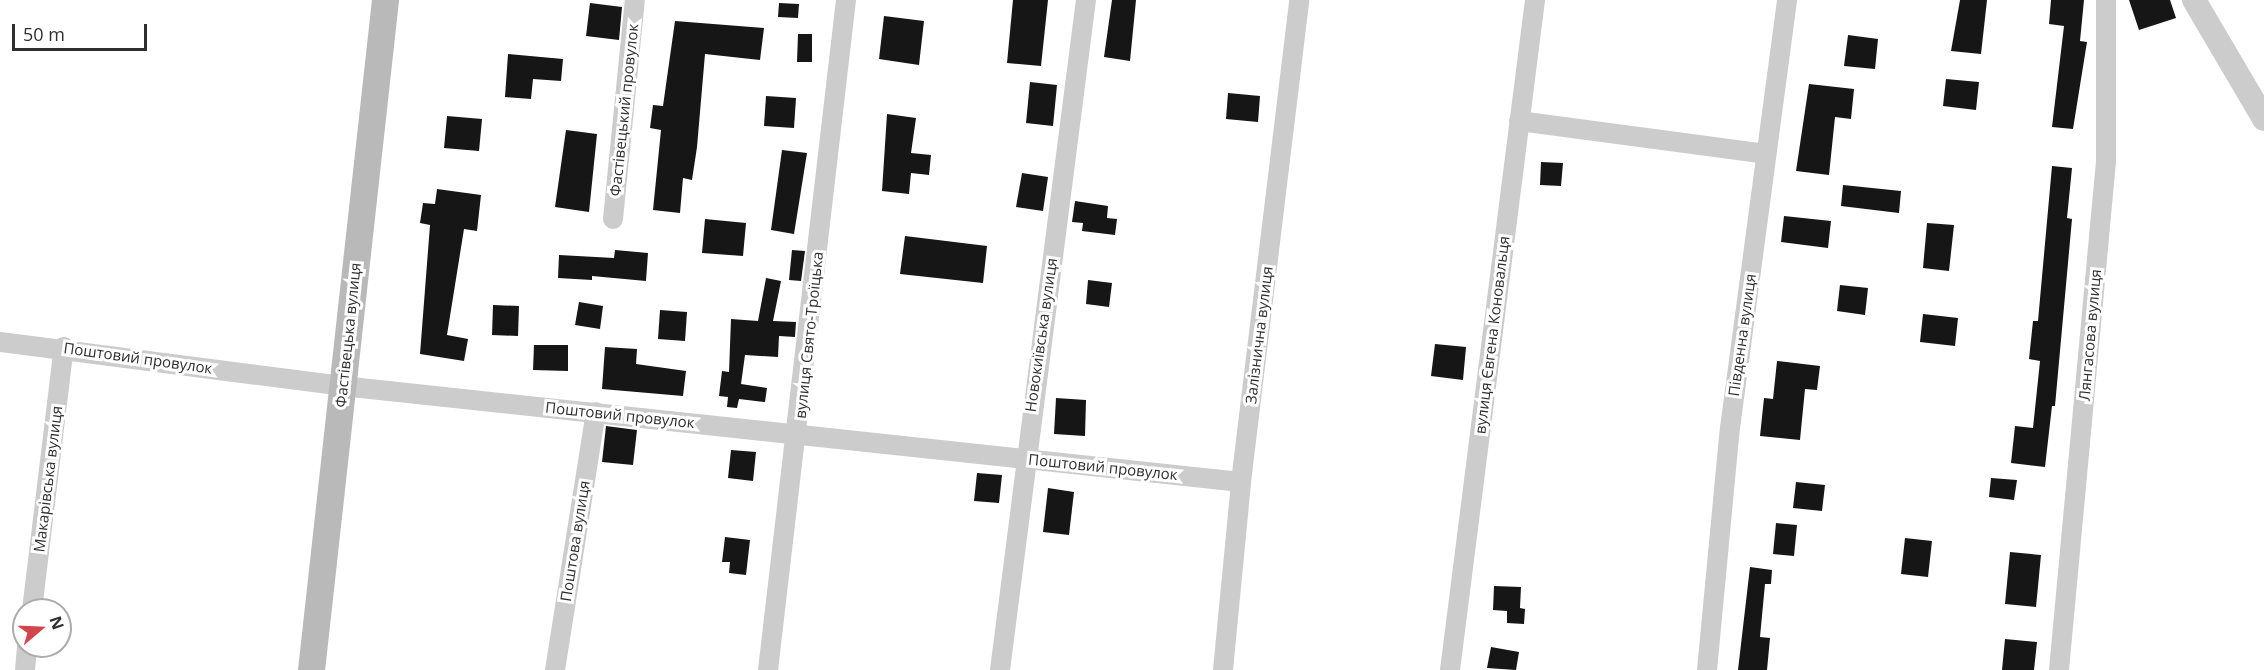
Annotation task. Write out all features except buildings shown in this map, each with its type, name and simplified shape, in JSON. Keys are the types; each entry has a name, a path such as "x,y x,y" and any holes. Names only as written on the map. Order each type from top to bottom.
{"main road":[{"name":"Фастівецька вулиця","path":"311,670 386,0"}],"street":[{"name":"Фастівецький провулок","path":"613,219 635,0"},
{"name":"вулиця Свято-Троїцька","path":"768,670 798,436 846,0"},
{"name":"Новокиївська вулиця","path":"1000,670 1025,458 1086,0"},
{"name":"Залізнична вулиця","path":"1223,670 1241,482 1299,0"},
{"name":"вулиця Євгена Коновальця","path":"1450,670 1535,0"},
{"name":"Південна вулиця","path":"1707,670 1730,428 1787,0"},
{"name":"Лянгасова вулиця","path":"2059,670 2106,160 2106,0"},
{"path":"2194,0 2264,119"},
{"path":"1519,121 1766,154"},
{"name":"Поштовий провулок","path":"0,342 64,347 342,386 1241,482"},
{"name":"Макарівська вулиця","path":"33,598 64,347"},
{"name":"Поштова вулиця","path":"555,670 596,412"}]}
